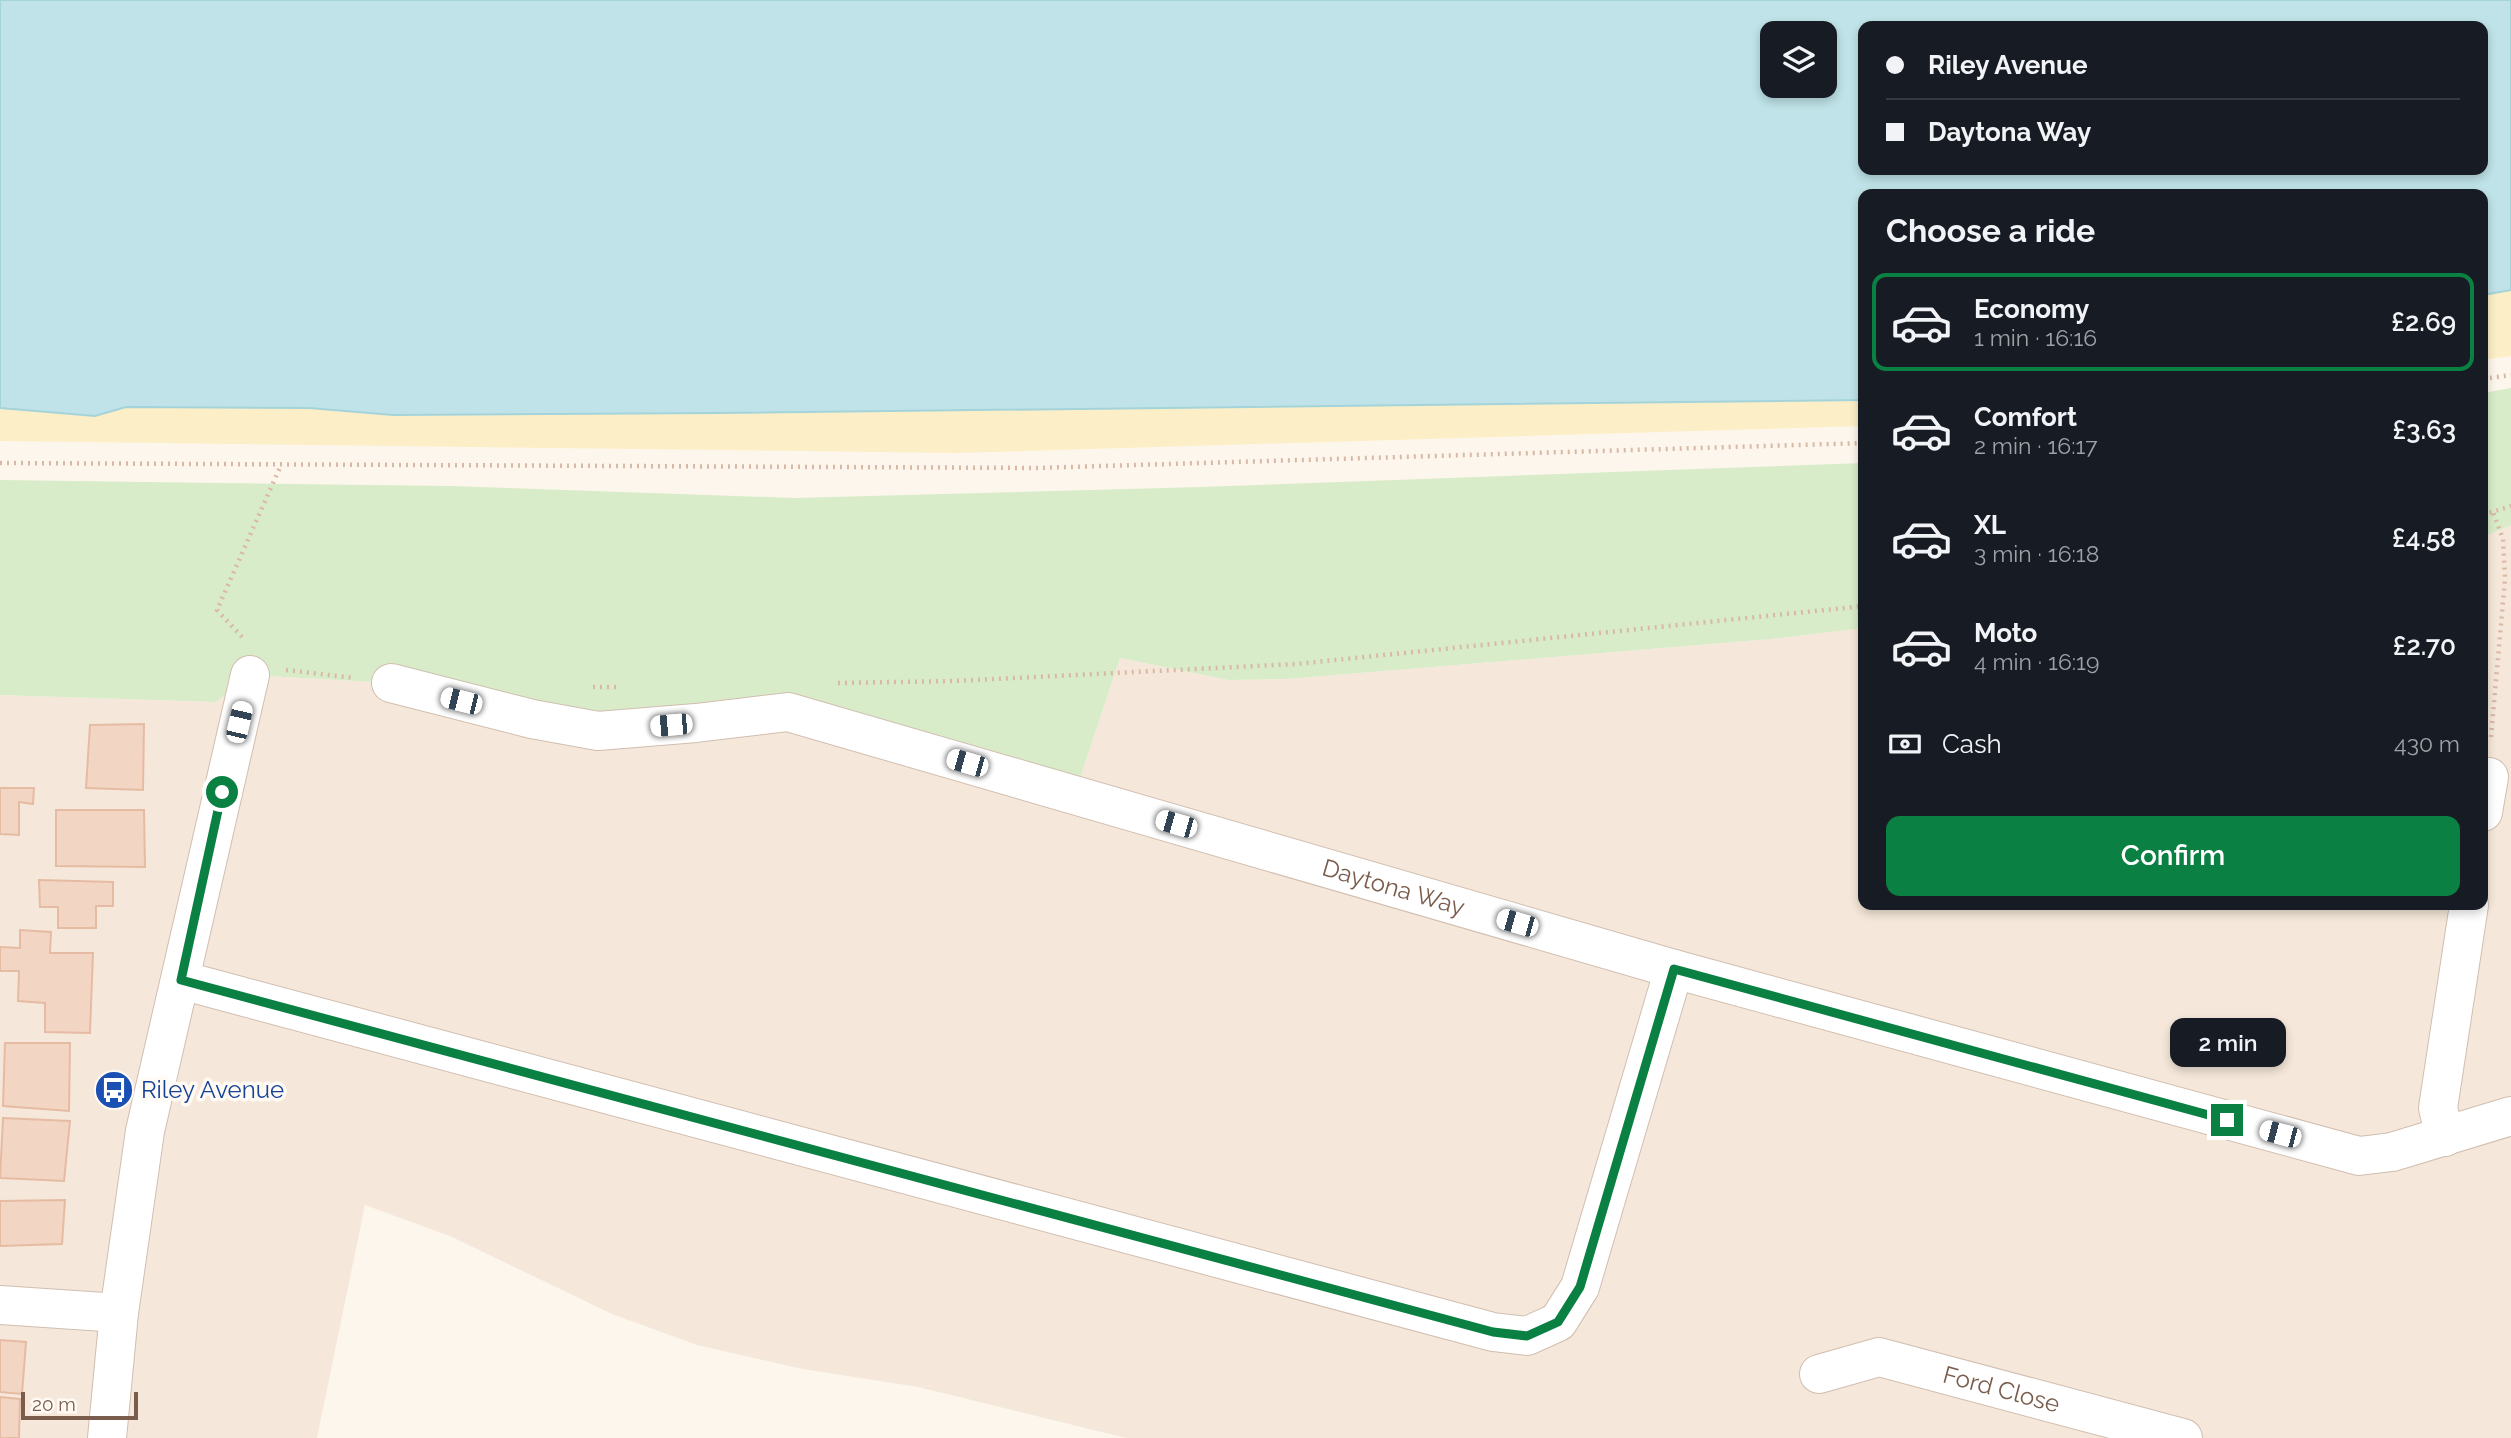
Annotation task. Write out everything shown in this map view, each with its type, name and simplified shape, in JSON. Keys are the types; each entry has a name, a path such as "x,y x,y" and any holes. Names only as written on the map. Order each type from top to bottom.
{"street":[{"path":"107,1438 119,1313 145,1131 250,675"},
{"name":"Daytona Way","path":"391,683 532,719 598,731 789,712 1674,969 2359,1156 2392,1152 2511,1116"},
{"path":"2445,1137 2438,1108 2468,910"},
{"path":"181,980 1465,1325 1527,1336 1558,1322 1580,1287 1674,969"},
{"path":"0,1305 119,1313"},
{"name":"Ford Close","path":"1819,1374 1879,1357 2183,1438"}],"path":[{"path":"2488,378 2511,375"},
{"path":"0,463 1036,468 1858,443"},
{"path":"250,675 242,637 217,610 281,465"},
{"path":"2488,514 2511,506"},
{"path":"2492,786 2505,579 2503,540 2493,512"},
{"path":"830,683 954,681 1296,664 1858,608"},
{"path":"288,670 391,683"},
{"path":"582,687 623,687"}],"shaded area":[{"path":"2511,523 2511,1438 1126,1438 918,1387 803,1369 697,1345 612,1314 452,1237 365,1205 317,1438 0,1438 0,695 216,702 250,675 391,683 767,716 1079,780 1120,658 1228,680 1287,679 1771,639 1858,629 1858,910 2488,910 2488,534"}],"green space":[{"path":"2511,388 2511,525 2488,535 2488,392"},
{"path":"1858,463 1858,629 1771,639 1287,679 1228,680 1120,658 1079,781 789,712 598,731 391,683 250,675 216,702 0,695 0,480 449,486 796,498 1201,487"}],"sand":[{"path":"2511,189 2511,356 2488,359 2488,193"},
{"path":"0,240 1858,247 1858,426 956,453 0,441"}],"water":[{"path":"0,0 2511,0 2511,290 2488,294 2488,189 1858,189 1858,400 393,415 309,408 126,407 95,416 0,408"}],"building":[{"path":"144,724 143,790 86,788 90,725"},
{"path":"0,788 34,788 33,804 19,802 19,835 0,834"},
{"path":"56,810 144,810 145,867 56,866"},
{"path":"39,880 113,882 113,906 96,906 96,928 58,928 58,907 40,907"},
{"path":"20,930 51,932 50,953 93,953 90,1033 45,1032 45,1003 18,1001 19,971 0,971 0,947 20,948"},
{"path":"5,1043 70,1043 69,1111 3,1106"},
{"path":"3,1118 70,1121 64,1181 0,1178"},
{"path":"65,1200 62,1244 0,1246 0,1201"},
{"path":"0,1340 26,1342 22,1394 0,1392"},
{"path":"0,1397 20,1399 19,1438 0,1438"}],"place":[{"name":"Riley Avenue","path":"114,1090"}],"route":[{"path":"222,792 181,980 1493,1332 1527,1336 1558,1322 1580,1287 1674,969 2227,1120"}]}
